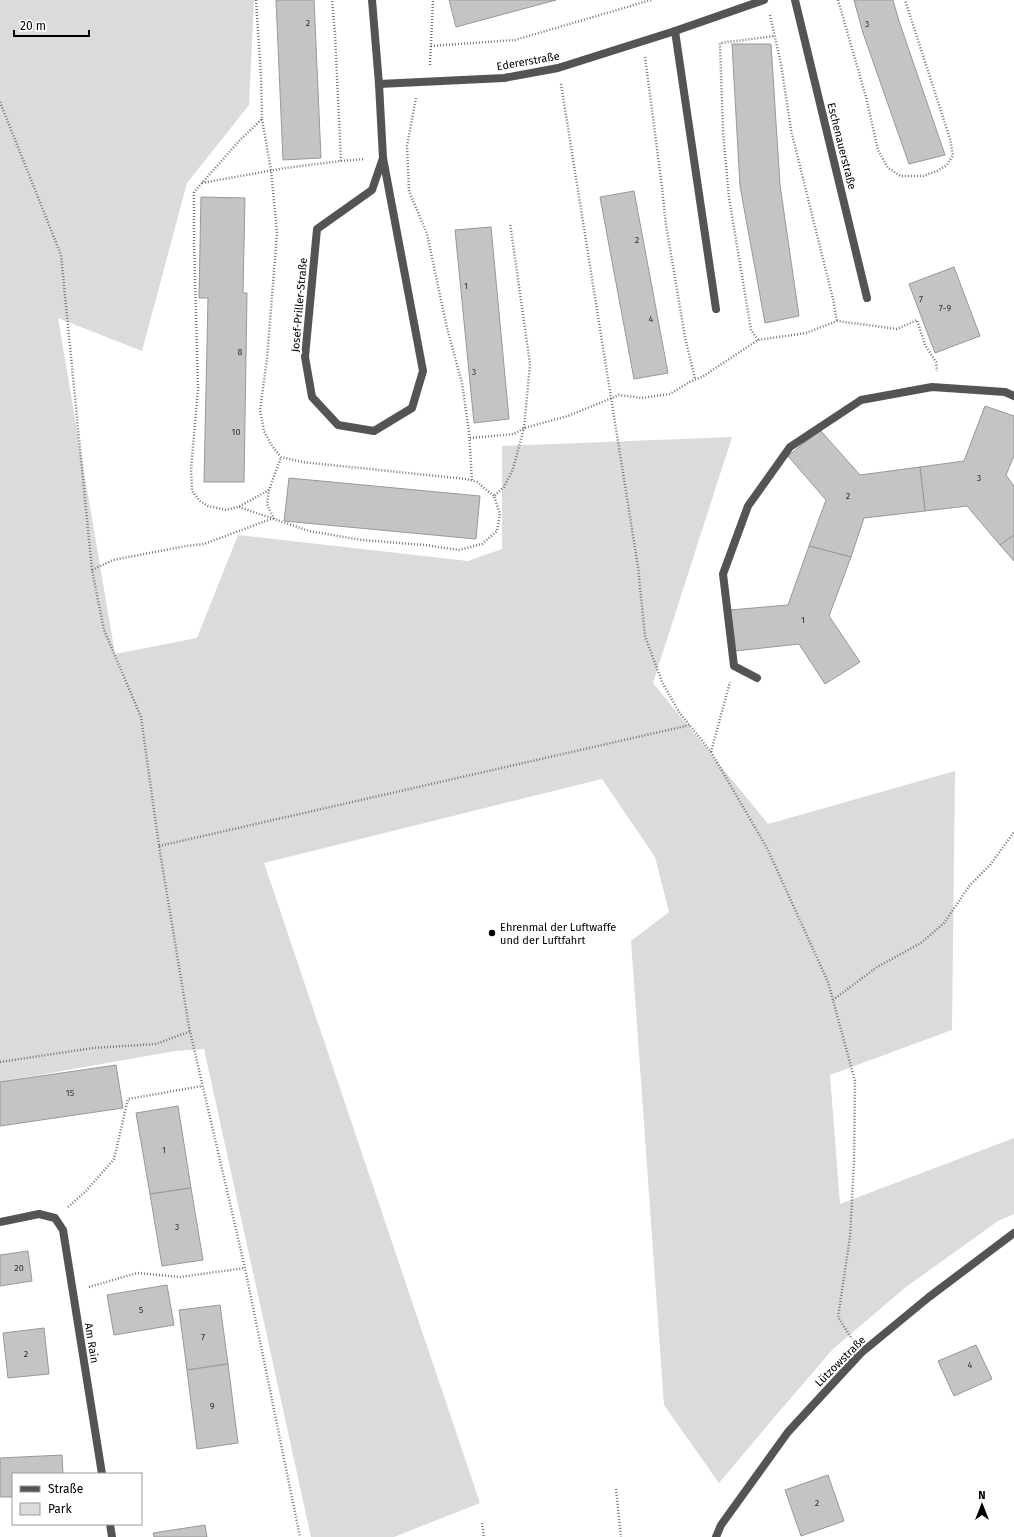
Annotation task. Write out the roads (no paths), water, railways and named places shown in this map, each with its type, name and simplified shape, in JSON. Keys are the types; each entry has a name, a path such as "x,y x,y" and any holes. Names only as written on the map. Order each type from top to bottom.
{"street":[{"name":"Josef-Priller-Straße","path":"372,0 383,158 423,371 412,408 374,431 338,424 312,397 305,357 318,228 372,190 383,158"},
{"name":"Edererstraße","path":"379,84 504,78 558,68 675,31 764,0"},
{"name":"Eschenauerstraße","path":"795,0 867,298"},
{"path":"675,31 716,309"},
{"path":"757,678 734,666 723,574 748,506 790,447 861,400 932,387 1005,392 1014,396"},
{"name":"Am Rain","path":"0,1222 39,1214 55,1218 63,1230 102,1473"},
{"name":"Lützowstraße","path":"716,1537 721,1525 788,1432 861,1353 929,1297 1014,1233"},
{"path":"110,1525 112,1537"}],"place":[{"name":"Ehrenmal der Luftwaffe und der Luftfahrt","path":"492,933"}]}
